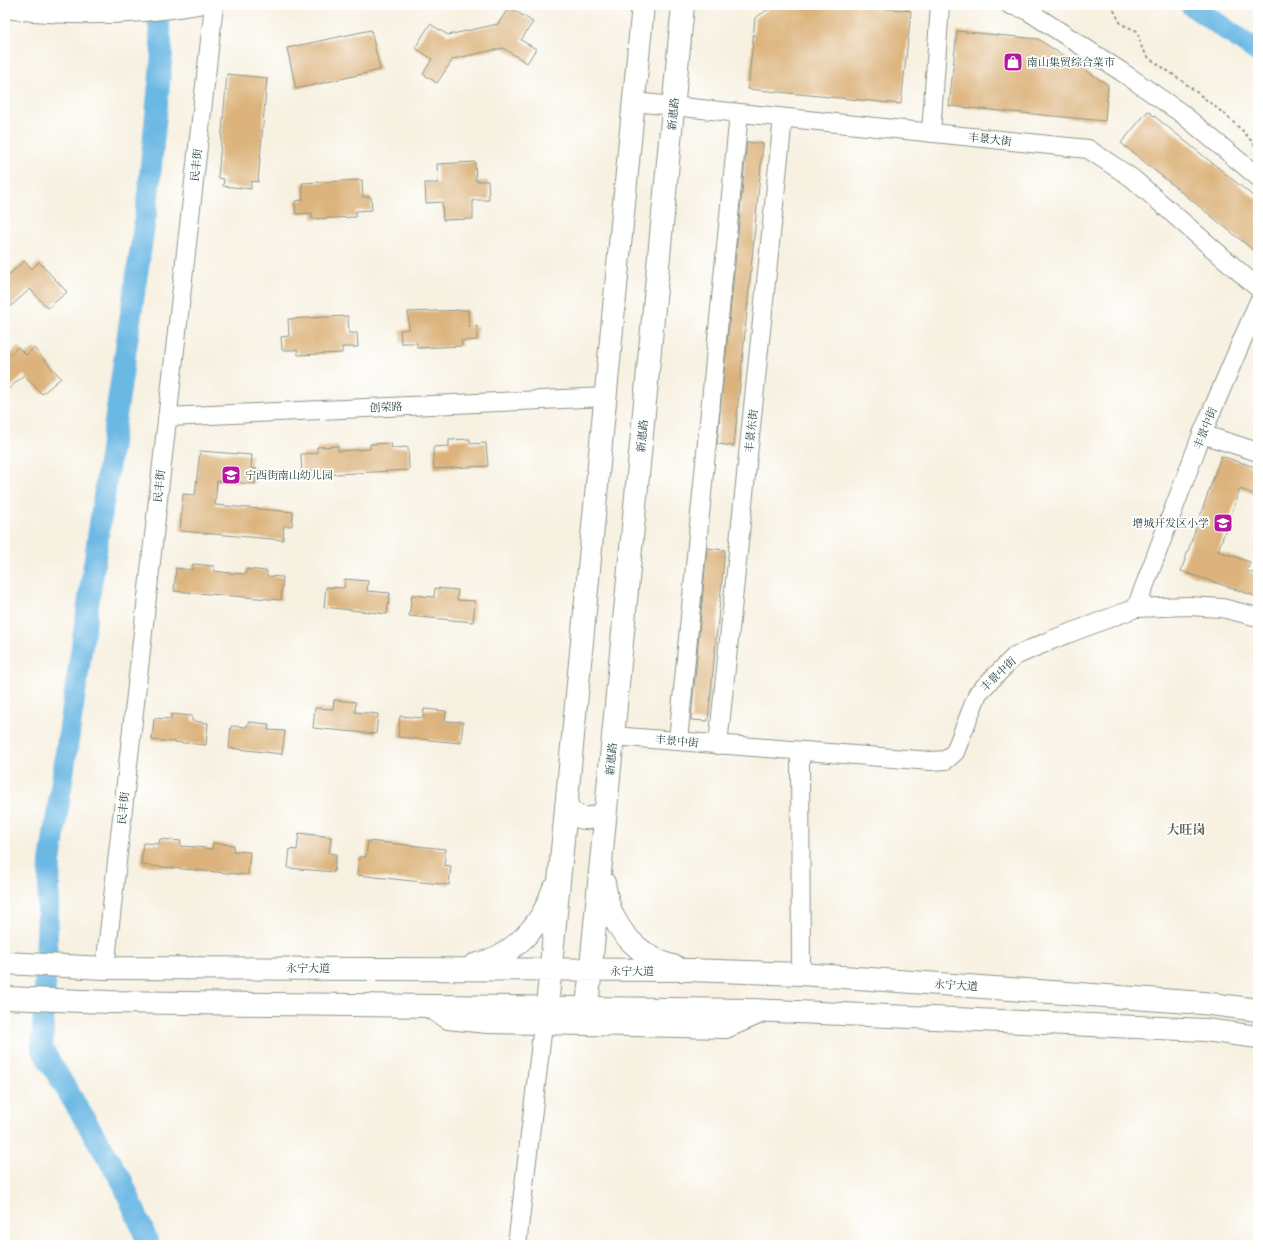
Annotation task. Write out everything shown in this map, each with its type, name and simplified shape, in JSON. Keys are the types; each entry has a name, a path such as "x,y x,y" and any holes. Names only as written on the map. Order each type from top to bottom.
{"main road":[{"path":"545,1016 551,970 606,397 634,102 641,10"},
{"name":"新惠路","path":"587,1008 682,15"},
{"path":"566,806 574,814 584,818 596,817 606,810"},
{"path":"458,969 481,964 503,954 522,940 538,922 549,901 561,864"},
{"path":"601,868 607,898 613,916 623,933 636,947 652,958 670,966 688,970"},
{"name":"永宁大道","path":"5,963 105,968 591,971 688,970 801,974 1203,1003 1258,1010"},
{"path":"5,998 109,1002 424,1006 545,1016 587,1008 768,1010 1205,1030 1258,1037"}],"street":[{"path":"5,9 76,14 130,12 197,5"},
{"name":"民丰街","path":"105,968 214,5"},
{"path":"682,15 690,5"},
{"path":"931,133 940,5"},
{"path":"1010,5 1025,9 1134,80 1181,113 1258,177"},
{"name":"丰景大街","path":"634,102 740,114 1088,148 1132,178 1258,288"},
{"path":"678,741 740,114"},
{"name":"丰景东街","path":"718,744 783,118"},
{"name":"丰景中街","path":"613,736 931,761 946,760 956,752 978,694 1015,656 1054,639 1136,608 1202,434 1258,303"},
{"name":"创荣路","path":"167,417 606,397"},
{"path":"1202,434 1258,452"},
{"path":"1136,608 1188,606 1222,608 1258,617"},
{"path":"800,751 801,974"},
{"path":"517,1245 545,1016 726,1029 768,1010"}],"path":[{"path":"1103,5 1190,5"},
{"path":"1111,5 1121,24 1137,31 1142,48 1149,58 1181,80 1218,109 1243,131 1258,149"}],"building":[{"path":"775,5 851,5 911,11 901,104 748,89 755,18"},
{"path":"509,7 533,22 521,40 536,49 527,63 503,48 453,59 437,83 423,74 432,59 415,48 430,24 448,35 498,24"},
{"path":"371,30 380,70 296,89 287,48"},
{"name":"南山集贸综合菜市","path":"957,31 1038,39 1108,85 1105,121 949,106"},
{"path":"227,74 267,78 258,182 251,181 251,189 223,186 224,179 218,178"},
{"path":"1148,111 1258,200 1258,254 1121,143"},
{"path":"747,142 763,144 734,446 717,444"},
{"path":"475,162 476,181 488,181 489,200 473,200 473,219 443,220 442,202 426,203 425,183 438,183 437,164"},
{"path":"362,180 363,197 371,197 372,210 356,211 356,217 312,219 312,213 296,214 295,201 303,200 302,183"},
{"path":"24,261 32,269 39,262 67,292 48,308 30,289 10,307 5,302 5,278"},
{"path":"468,310 469,327 477,326 477,340 461,341 462,346 417,348 417,343 401,343 400,330 409,329 408,312"},
{"path":"348,316 349,333 357,333 358,347 342,347 342,353 298,355 298,350 282,350 281,337 289,336 288,319"},
{"path":"18,347 26,355 34,348 61,378 42,394 24,375 5,392 5,359"},
{"path":"470,439 470,444 486,443 488,466 434,469 433,447 449,446 449,440"},
{"path":"391,443 392,448 408,447 409,470 302,476 301,454 317,453 317,447 338,446 338,451 370,449 370,444"},
{"path":"200,451 252,455 251,468 257,469 255,484 217,481 215,505 293,512 292,526 284,526 283,540 180,531 183,494 195,495"},
{"path":"1221,456 1258,468 1258,496 1240,489 1218,551 1250,562 1247,571 1258,575 1258,597 1181,571"},
{"path":"707,548 725,550 708,721 691,720"},
{"path":"193,564 214,566 214,571 246,574 246,569 267,571 267,576 283,577 281,600 174,591 176,568 192,570"},
{"path":"345,579 368,581 367,591 390,593 387,614 324,607 326,587 344,588"},
{"path":"435,588 458,590 457,600 475,601 473,622 409,616 412,595 434,597"},
{"path":"334,700 356,702 355,712 378,714 376,734 313,728 315,708 333,709"},
{"path":"424,709 446,711 445,721 463,722 461,743 398,737 400,716 423,718"},
{"path":"171,714 192,716 192,721 208,723 206,745 152,740 154,718 171,719"},
{"path":"248,722 269,724 268,730 285,731 282,754 229,748 231,726 247,727"},
{"path":"299,833 331,837 329,853 336,854 334,872 288,868 290,849 297,850"},
{"path":"160,839 181,841 180,846 212,849 213,843 234,845 233,851 250,852 248,875 141,865 143,843 159,844"},
{"path":"368,841 446,849 444,865 451,866 449,885 357,875 359,857 366,857"}],"waterway":[{"path":"46,958 50,862 147,206 162,53 157,5"},
{"path":"1191,5 1258,52"},
{"path":"45,972 45,993"},
{"path":"44,1007 42,1049 122,1181 149,1245"}],"place":[{"name":"南山集贸综合菜市","path":"1013,62"},
{"name":"宁西街南山幼儿园","path":"231,475"},
{"name":"增城开发区小学","path":"1223,523"}],"district":[{"name":"大旺岗","path":"1186,829"}]}
